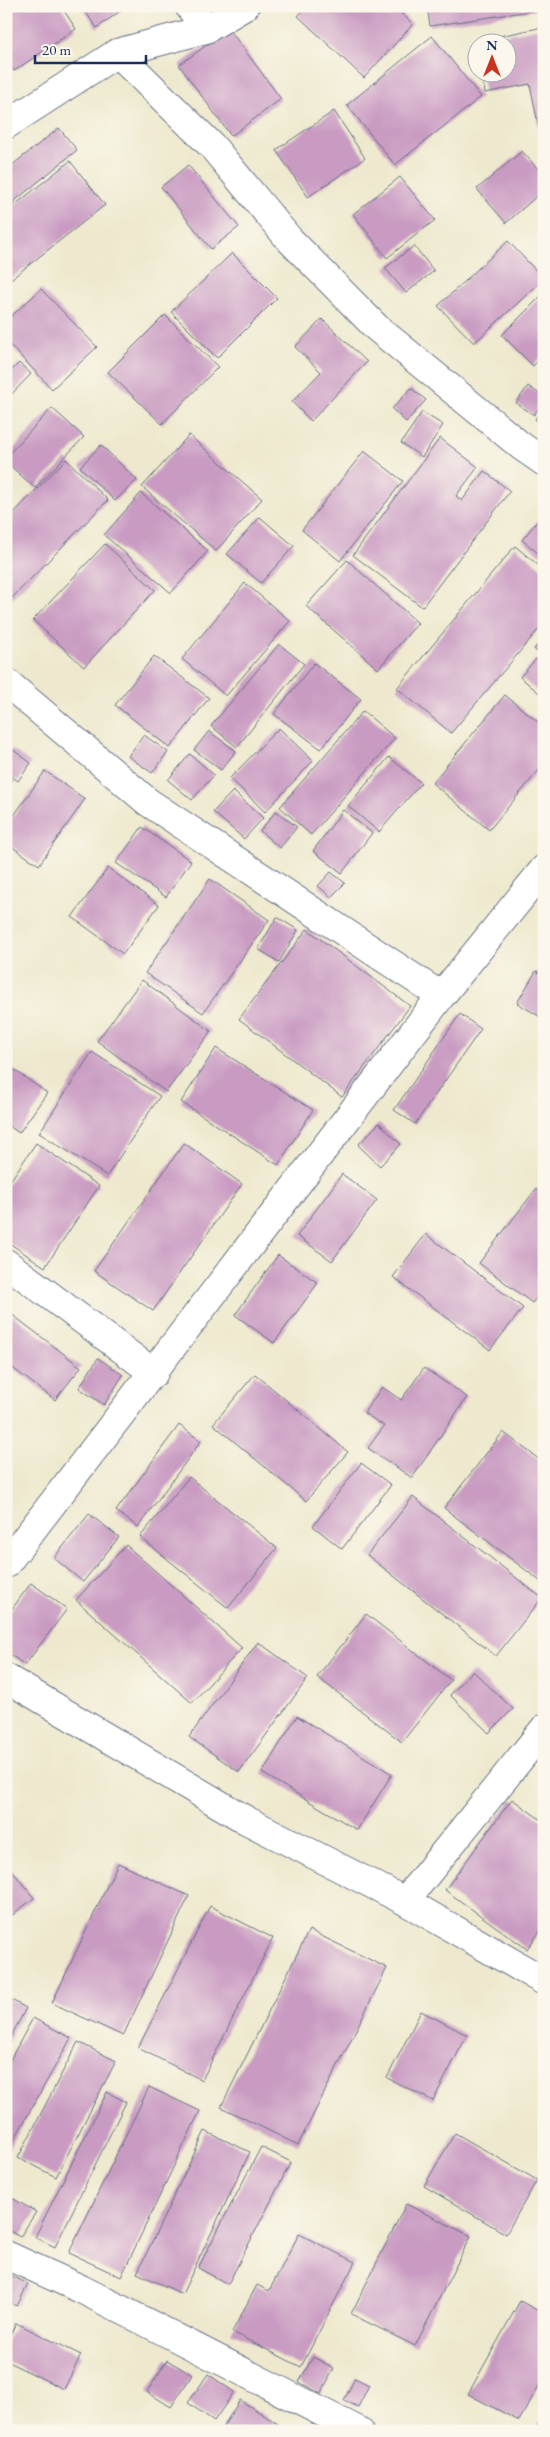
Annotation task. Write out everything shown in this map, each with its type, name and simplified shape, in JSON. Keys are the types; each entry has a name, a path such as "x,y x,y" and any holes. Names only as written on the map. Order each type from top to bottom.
{"street":[{"path":"189,6 206,29"},
{"path":"6,125 117,53 206,29 245,6"},
{"path":"117,53 212,146 289,238 377,328 520,446 544,462"},
{"path":"6,682 148,802 441,996"},
{"path":"6,1564 441,996 544,869"},
{"path":"6,1263 154,1372"},
{"path":"6,1678 246,1820 404,1901 544,1981"},
{"path":"404,1901 544,1729"},
{"path":"6,2255 81,2289 358,2431"}],"building":[{"path":"6,6 61,6 76,29 14,71 6,60"},
{"path":"81,6 127,6 97,28"},
{"path":"307,6 393,6 413,24 364,78 298,16"},
{"path":"427,6 544,6 544,9 430,26"},
{"path":"544,27 544,143 542,144 530,84 485,93 483,82 518,82 518,32"},
{"path":"229,29 281,99 231,136 179,65"},
{"path":"432,36 481,97 395,165 347,105"},
{"path":"334,111 365,158 308,197 276,150"},
{"path":"59,128 77,150 6,208 6,170"},
{"path":"522,151 544,176 544,190 506,223 477,189"},
{"path":"70,161 105,205 6,283 6,212"},
{"path":"188,165 239,227 211,249 161,187"},
{"path":"400,177 435,220 387,258 353,214"},
{"path":"508,241 544,279 474,343 438,306"},
{"path":"414,246 434,271 406,293 385,268"},
{"path":"232,253 277,298 217,358 171,312"},
{"path":"41,289 97,347 52,389 6,341 6,321"},
{"path":"544,293 544,355 533,366 502,335"},
{"path":"165,315 218,367 162,424 108,372"},
{"path":"322,319 367,362 311,421 292,402 321,372 295,347"},
{"path":"19,363 31,374 6,400 6,369 10,372"},
{"path":"528,386 544,397 544,401 534,415 516,403"},
{"path":"411,388 426,400 406,422 392,409"},
{"path":"52,408 84,437 35,488 6,462 6,457"},
{"path":"544,409 544,427 535,419"},
{"path":"422,412 443,425 422,457 401,443"},
{"path":"189,435 262,499 216,551 142,487"},
{"path":"440,438 478,467 456,496 462,501 484,471 510,491 422,607 353,555"},
{"path":"101,445 137,480 115,501 80,467"},
{"path":"364,451 403,481 340,561 302,530"},
{"path":"66,459 108,500 6,604 6,521"},
{"path":"141,493 208,551 171,593 104,535"},
{"path":"544,515 544,558 522,540"},
{"path":"260,517 294,546 261,583 227,554"},
{"path":"105,544 155,590 84,667 33,620"},
{"path":"515,546 544,570 544,623 451,733 397,688"},
{"path":"347,560 418,623 378,669 306,606"},
{"path":"245,583 290,621 226,696 182,659"},
{"path":"544,639 544,658 534,649"},
{"path":"279,644 304,664 237,747 211,726"},
{"path":"154,656 209,698 170,748 115,705"},
{"path":"536,659 544,665 544,697 520,677"},
{"path":"314,663 361,699 321,749 274,714"},
{"path":"505,695 544,727 544,764 489,830 432,783"},
{"path":"363,711 395,738 311,835 280,807"},
{"path":"279,728 313,761 265,812 230,778"},
{"path":"209,731 236,751 221,770 194,750"},
{"path":"144,735 168,752 152,773 128,756"},
{"path":"12,749 31,763 18,781 6,772 6,757"},
{"path":"190,754 214,775 192,800 168,780"},
{"path":"389,757 421,783 379,832 348,806"},
{"path":"45,771 85,799 39,865 6,843 6,827"},
{"path":"6,775 12,779 6,789"},
{"path":"233,791 263,818 244,839 213,812"},
{"path":"343,810 372,833 342,873 313,851"},
{"path":"276,811 297,827 280,848 260,831"},
{"path":"142,827 191,861 166,897 116,863"},
{"path":"108,868 159,905 123,954 72,917"},
{"path":"331,872 345,883 331,897 318,886"},
{"path":"210,879 269,920 203,1013 145,973"},
{"path":"277,917 298,930 279,962 258,949"},
{"path":"307,929 410,1006 342,1097 239,1019"},
{"path":"536,971 544,976 544,1019 517,1003"},
{"path":"142,980 211,1031 166,1092 97,1041"},
{"path":"460,1014 481,1029 415,1124 394,1110"},
{"path":"216,1048 313,1110 278,1165 181,1102"},
{"path":"92,1052 160,1096 107,1176 39,1133"},
{"path":"6,1064 47,1093 19,1133 6,1124"},
{"path":"379,1123 401,1144 380,1166 358,1145"},
{"path":"36,1143 99,1186 45,1267 6,1241 6,1187"},
{"path":"184,1143 242,1184 153,1311 94,1271"},
{"path":"342,1174 377,1200 332,1261 297,1236"},
{"path":"536,1189 544,1195 544,1289 532,1303 479,1263"},
{"path":"426,1234 523,1308 490,1350 393,1277"},
{"path":"278,1255 318,1283 274,1343 235,1315"},
{"path":"6,1310 81,1367 55,1400 6,1363"},
{"path":"98,1358 123,1375 104,1405 79,1388"},
{"path":"424,1368 467,1397 412,1478 368,1448 384,1426 364,1413 382,1387 401,1400"},
{"path":"255,1374 348,1452 306,1501 213,1424"},
{"path":"179,1425 201,1441 138,1527 116,1511"},
{"path":"503,1432 544,1463 544,1584 444,1508"},
{"path":"361,1463 391,1485 342,1549 313,1526"},
{"path":"189,1477 277,1548 228,1608 140,1537"},
{"path":"413,1497 542,1598 496,1656 367,1555"},
{"path":"89,1514 119,1537 83,1582 54,1558"},
{"path":"126,1545 242,1648 192,1703 76,1600"},
{"path":"31,1583 67,1609 25,1665 6,1652 6,1617"},
{"path":"366,1614 451,1680 402,1742 317,1677"},
{"path":"258,1642 308,1678 239,1772 189,1737"},
{"path":"473,1671 513,1709 489,1733 450,1695"},
{"path":"297,1716 392,1774 357,1830 262,1773"},
{"path":"512,1799 544,1822 544,1926 527,1949 445,1890"},
{"path":"6,1863 34,1898 6,1920"},
{"path":"118,1863 189,1896 123,2036 52,2003"},
{"path":"210,1906 273,1938 202,2080 138,2048"},
{"path":"309,1930 387,1968 298,2145 221,2107"},
{"path":"6,1997 26,2008 6,2046"},
{"path":"421,2011 467,2035 433,2101 387,2078"},
{"path":"33,2018 71,2038 6,2154 6,2067"},
{"path":"78,2042 116,2061 56,2177 18,2158"},
{"path":"149,2087 200,2111 121,2277 69,2253"},
{"path":"107,2092 126,2102 55,2247 35,2237"},
{"path":"205,2131 250,2152 182,2294 137,2273"},
{"path":"455,2133 537,2180 506,2234 424,2186"},
{"path":"261,2147 291,2162 228,2284 198,2268"},
{"path":"7,2195 36,2212 20,2237 6,2229"},
{"path":"406,2204 471,2236 415,2346 351,2314"},
{"path":"299,2234 355,2262 301,2367 232,2332 257,2285 269,2291"},
{"path":"6,2273 28,2284 17,2306 6,2301"},
{"path":"520,2301 544,2314 544,2377 519,2421 468,2394"},
{"path":"16,2323 81,2355 64,2389 6,2361 6,2343"},
{"path":"313,2357 334,2368 321,2394 299,2382"},
{"path":"167,2360 192,2375 171,2407 147,2392"},
{"path":"208,2374 234,2392 214,2421 188,2403"},
{"path":"355,2378 369,2385 358,2407 344,2400"},
{"path":"240,2400 289,2431 221,2430"},
{"path":"544,2414 544,2431 535,2431"}]}
